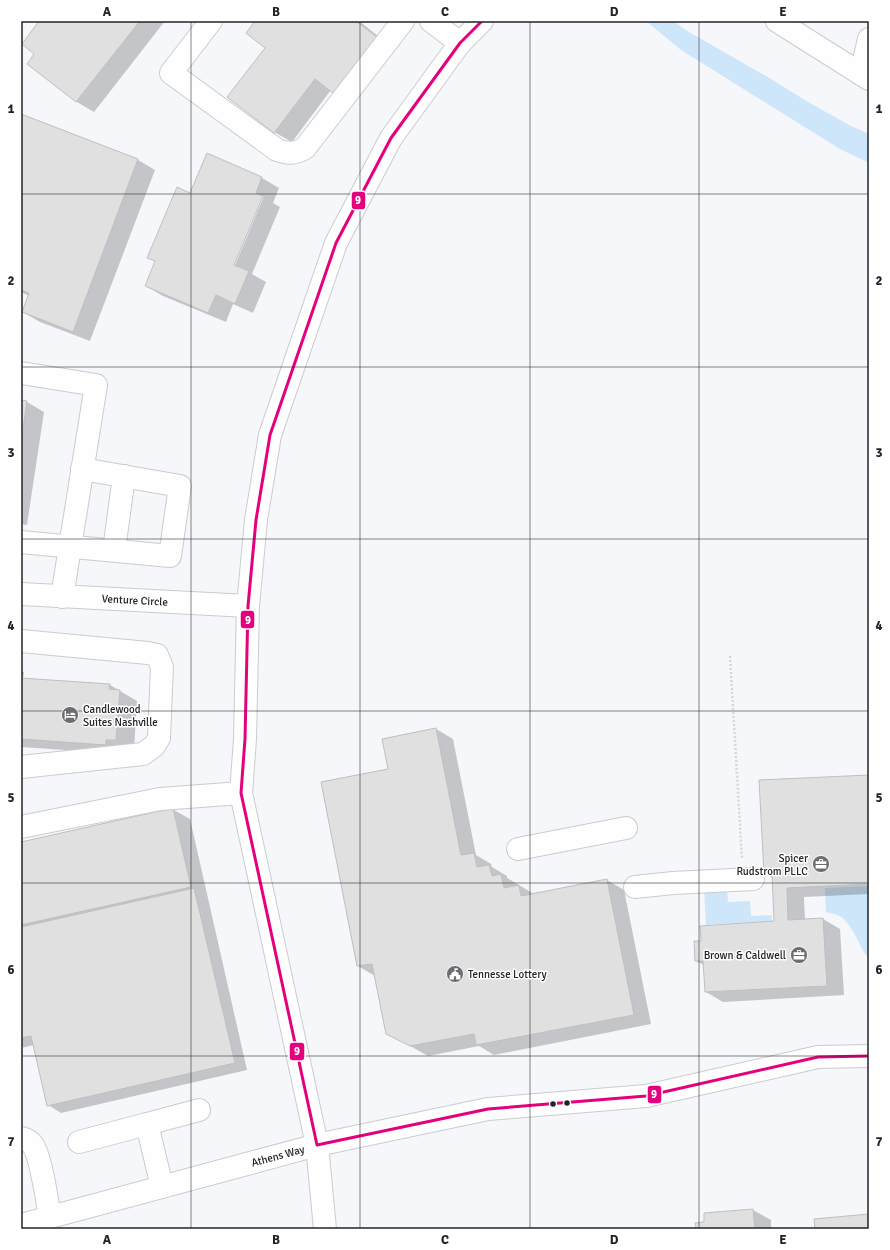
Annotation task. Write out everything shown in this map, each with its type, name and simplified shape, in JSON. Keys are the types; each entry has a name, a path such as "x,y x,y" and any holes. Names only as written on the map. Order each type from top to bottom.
{"street":[{"path":"211,21 171,72 277,150 286,153 299,152 305,148 403,21"},
{"path":"431,21 460,43"},
{"path":"325,1229 317,1145 242,793 245,739 248,606 256,520 270,435 336,243 391,138 460,43 482,21"},
{"path":"778,21 865,76 869,40"},
{"path":"21,373 96,385 62,597"},
{"path":"21,542 170,556 180,486 82,470"},
{"path":"114,550 124,476"},
{"name":"Venture Circle","path":"21,594 248,606"},
{"path":"21,641 148,653 157,655 162,666 159,738 154,746 142,754 21,767"},
{"path":"21,827 160,799 242,793"},
{"path":"518,849 626,828"},
{"path":"635,887 674,883 748,879"},
{"name":"Athens Way","path":"21,1225 317,1145 488,1110 646,1096 818,1057 869,1056"},
{"path":"79,1142 199,1110"},
{"path":"147,1124 162,1187"},
{"path":"21,1138 32,1143 38,1156 50,1217"}],"path":[{"path":"730,656 748,879"}],"water":[{"path":"646,21 673,21 689,32 808,102 851,126 869,134 869,163 840,149 681,50"},
{"path":"869,886 869,959 848,924 838,915 826,912 825,888"},
{"path":"727,887 728,902 750,901 751,916 772,915 772,921 706,925 704,888"}],"building":[{"path":"39,21 140,21 76,102 27,64 34,54 22,44"},
{"path":"255,21 356,21 377,37 333,93 315,79 274,133 227,97 265,48 246,33"},
{"path":"21,114 138,159 73,332 22,312 29,293 21,290"},
{"path":"207,153 262,177 256,193 263,196 234,265 249,271 235,304 216,295 208,313 145,286 155,261 147,258 177,187 190,193"},
{"path":"21,400 27,401 21,443"},
{"name":"Candlewood Suites Nashville","path":"21,678 110,684 109,689 120,690 116,740 106,740 106,745 21,739"},
{"path":"436,728 461,855 474,853 477,867 489,865 492,876 501,874 504,888 519,885 521,896 607,879 634,1015 476,1045 474,1034 410,1046 386,1034 372,964 357,966 321,782 388,769 382,739"},
{"path":"869,775 869,884 787,888 788,920 823,918 827,986 705,992 703,961 695,961 694,941 701,941 700,926 774,921 772,874 764,874 759,780"},
{"path":"173,808 191,887 21,925 21,842"},
{"path":"194,888 235,1063 47,1106 31,1036 21,1038 21,927"},
{"path":"753,1209 755,1229 696,1229 695,1223 704,1222 704,1213"},
{"path":"869,1214 869,1229 815,1229 814,1219"}],"transit line":[{"name":"9","path":"482,21 460,43 391,138 336,243 270,435 256,520 248,606 245,739 241,793 317,1145 488,1109 646,1096 818,1057 869,1056"}],"place":[{"name":"Candlewood Suites Nashville","path":"70,715"},
{"name":"Spicer Rudstrom PLLC","path":"821,864"},
{"name":"Brown & Caldwell","path":"799,955"},
{"name":"Tennesse Lottery","path":"455,974"}]}
